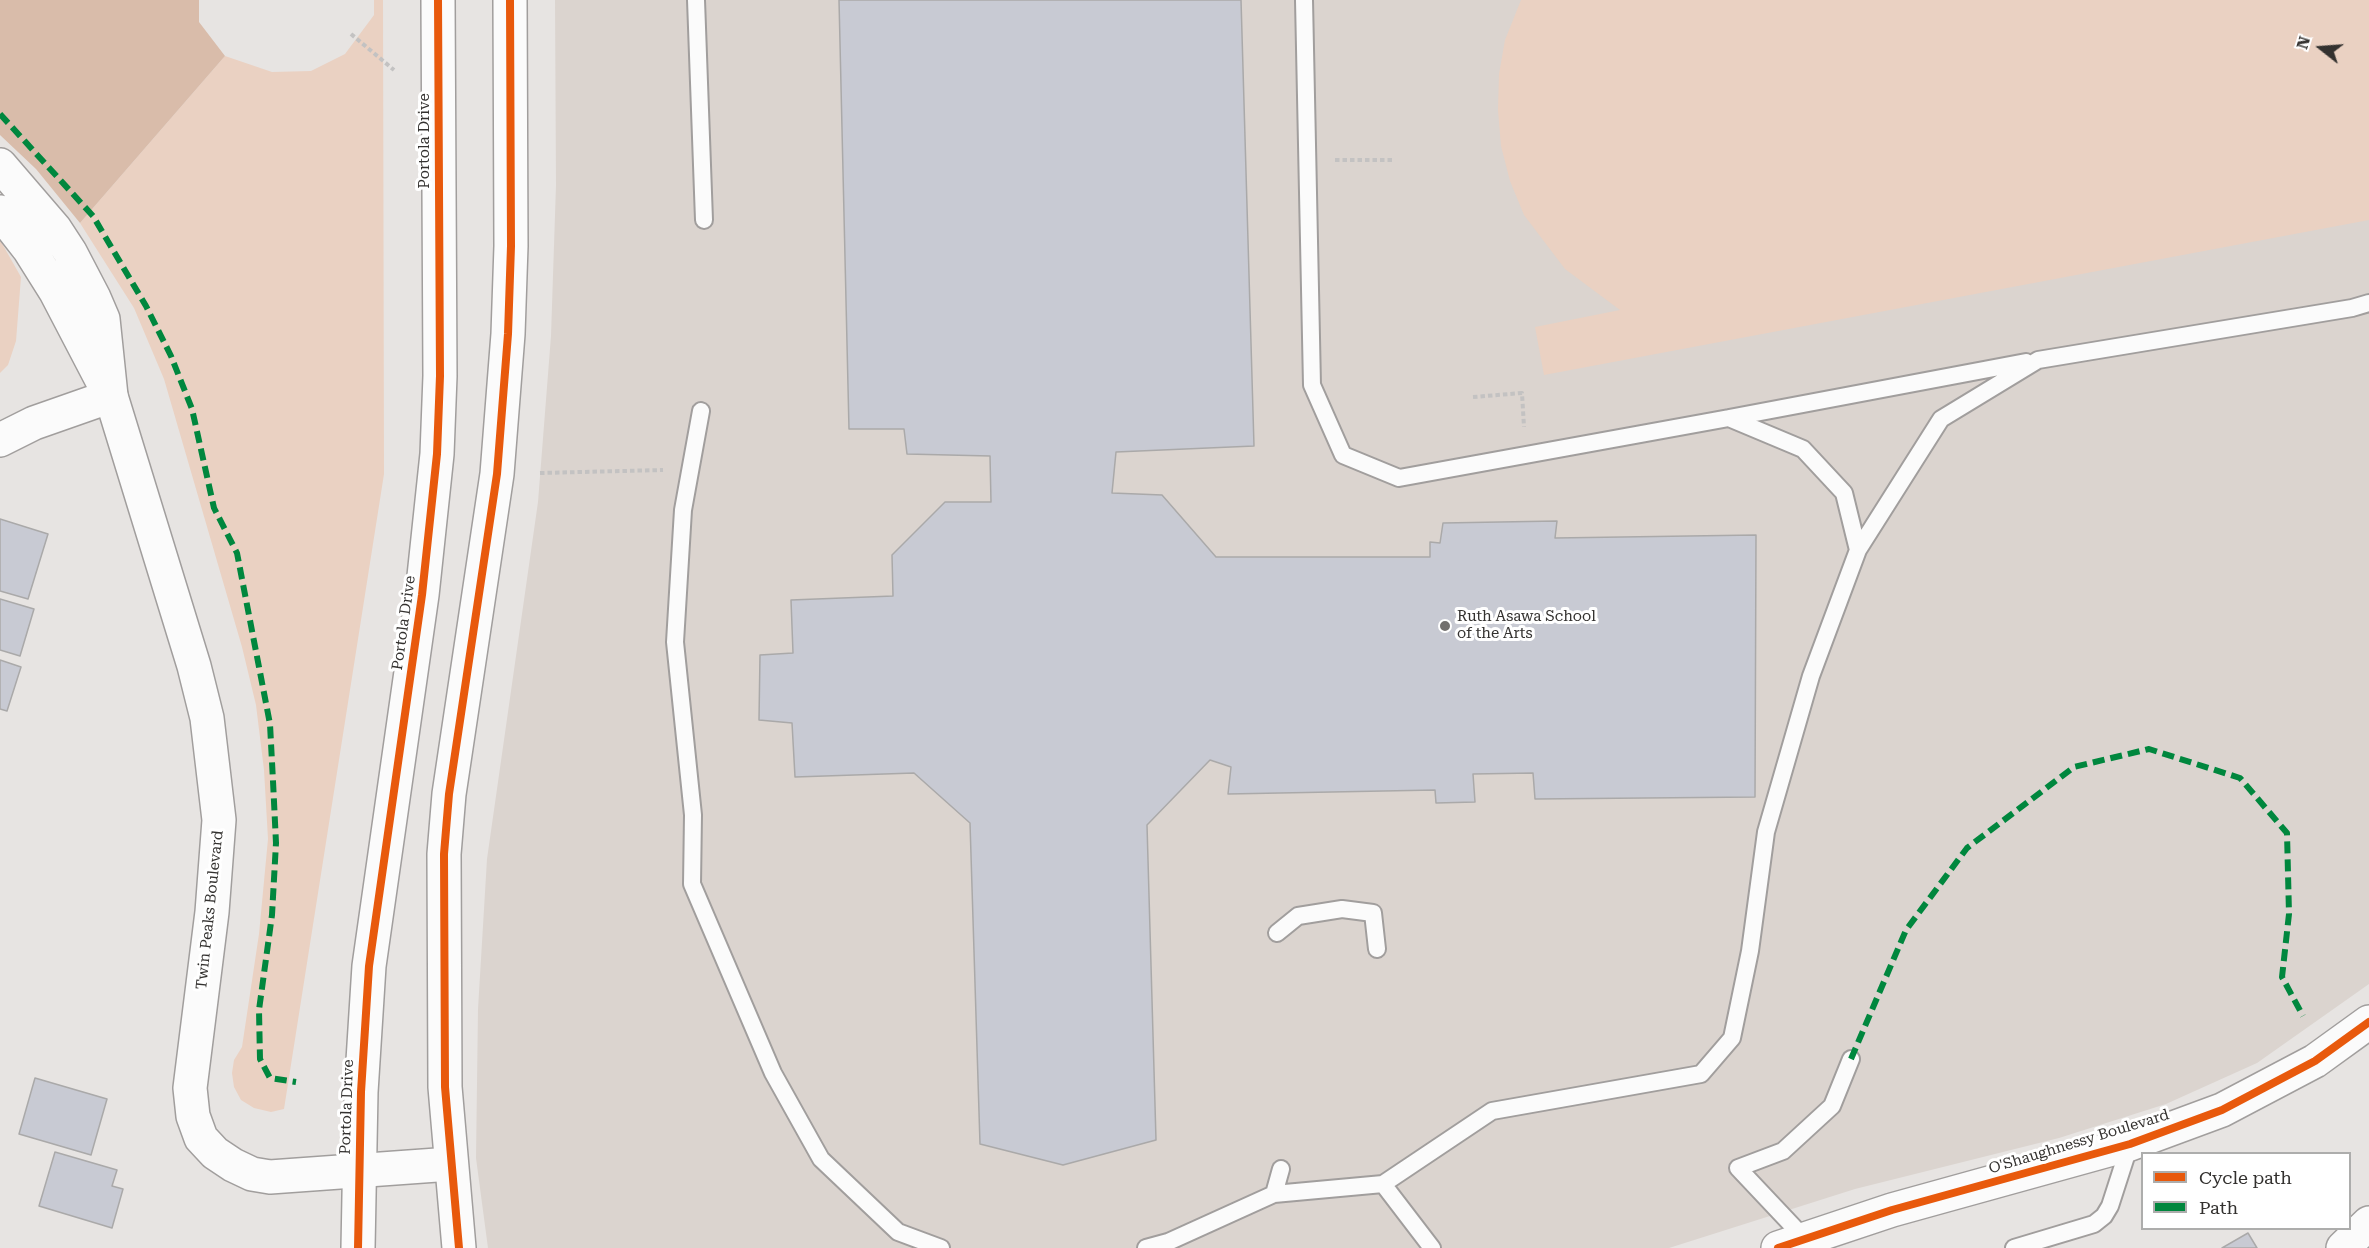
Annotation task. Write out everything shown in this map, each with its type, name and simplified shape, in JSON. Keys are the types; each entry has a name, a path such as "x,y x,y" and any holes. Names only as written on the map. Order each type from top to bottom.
{"main road":[{"name":"Portola Drive","path":"358,1248 363,1034 369,966 422,595 437,454 440,352 438,0"},
{"path":"459,1248 445,1076 444,854 449,794 497,474 508,334 511,246 510,0"},
{"name":"Twin Peaks Boulevard","path":"0,165 55,229 94,298 103,319 111,396"},
{"name":"Twin Peaks Boulevard","path":"0,212 29,249 56,292 111,396 194,666 207,718 219,820 217,866 192,1056 190,1088 193,1116 201,1138 215,1153 252,1174 282,1178 451,1164"},
{"path":"0,440 34,423 111,396"},
{"name":"O'Shaughnessy Boulevard","path":"1792,1243 1892,1210 2130,1143 2222,1110 2270,1087 2315,1061 2369,1022"},
{"path":"2343,1248 2369,1223"}],"lane":[{"path":"696,0 704,220"},
{"path":"1304,0 1312,385 1343,455 1399,478 2038,360 2369,303"},
{"path":"1146,1248 1168,1242 1274,1194 1383,1184 1492,1111 1701,1074 1732,1038 1750,951 1766,832 1811,676 1858,550 1941,419 2038,360"},
{"path":"700,411 682,510 675,642 693,815 692,884 773,1073 821,1159 898,1232 941,1248"},
{"path":"1729,418 1803,449 1844,493 1858,550"},
{"path":"1276,933 1298,916 1342,909 1373,913 1377,950"},
{"path":"1792,1243 1738,1168 1784,1151 1832,1106 1851,1059"},
{"path":"2014,1248 2094,1224 2104,1215 2110,1206 2130,1143"},
{"path":"1274,1194 1281,1168"},
{"path":"1383,1184 1431,1248"}],"path":[{"path":"351,34 394,70"},
{"path":"1308,161 1394,160"},
{"path":"1473,397 1522,393 1526,454"},
{"path":"540,473 690,470"}],"shaded area":[{"path":"0,0 199,0 199,22 225,56 80,223 36,169 0,135"},
{"path":"374,0 383,0 384,474 284,1109 271,1112 254,1108 241,1100 234,1087 232,1073 234,1060 242,1047 259,934 268,839 264,770 256,705 242,647 164,379 134,308 80,223 225,56 272,72 311,71 345,54 374,15"},
{"name":"Ruth Asawa School of the Arts","path":"555,0 2369,0 2369,984 2257,1063 2166,1104 2059,1138 1855,1189 1669,1248 488,1248 476,1158 478,1009 487,859 538,502 551,336 556,185"},
{"path":"1521,0 2369,0 2369,220 1544,375 1535,327 1620,310 1565,269 1524,215 1510,181 1501,146 1498,110 1499,74 1505,40"},
{"path":"0,240 21,277 16,341 8,365 0,373"}],"building":[{"path":"839,0 1241,0 1254,446 1116,452 1112,493 1162,495 1216,557 1430,557 1430,542 1440,543 1443,523 1557,521 1555,538 1756,535 1755,797 1535,799 1533,773 1473,774 1475,802 1436,803 1435,790 1228,794 1231,767 1210,760 1147,825 1156,1140 1063,1165 980,1144 970,823 914,773 795,777 792,723 759,720 760,655 793,653 791,600 893,596 892,555 945,502 991,502 990,456 907,454 904,429 849,429"},
{"path":"0,519 48,534 28,599 0,591"},
{"path":"0,599 34,609 20,656 0,650"},
{"path":"0,660 21,667 7,711 0,709"},
{"path":"35,1078 107,1099 91,1155 19,1134"},
{"path":"55,1152 117,1170 112,1186 123,1189 112,1228 39,1206"},
{"path":"2248,1233 2257,1248 2222,1248"}],"marked path":[{"path":"0,114 93,216 146,306 171,356 192,409 214,508 237,553 270,724 276,843 272,915 259,1010 260,1059 270,1078 296,1082"},
{"path":"1851,1059 1906,930 1967,848 2074,767 2149,749 2240,778 2287,833 2289,914 2282,977 2303,1016"}],"cycle path":[{"path":"358,1248 361,1092 369,966 422,595 437,454 440,376 438,0"},
{"path":"459,1248 445,1087 444,854 449,794 497,474 508,334 511,246 510,0"},
{"path":"1778,1248 1892,1210 2130,1144 2222,1110 2315,1061 2369,1022"}],"place":[{"name":"Ruth Asawa School of the Arts","path":"1445,626"}]}
